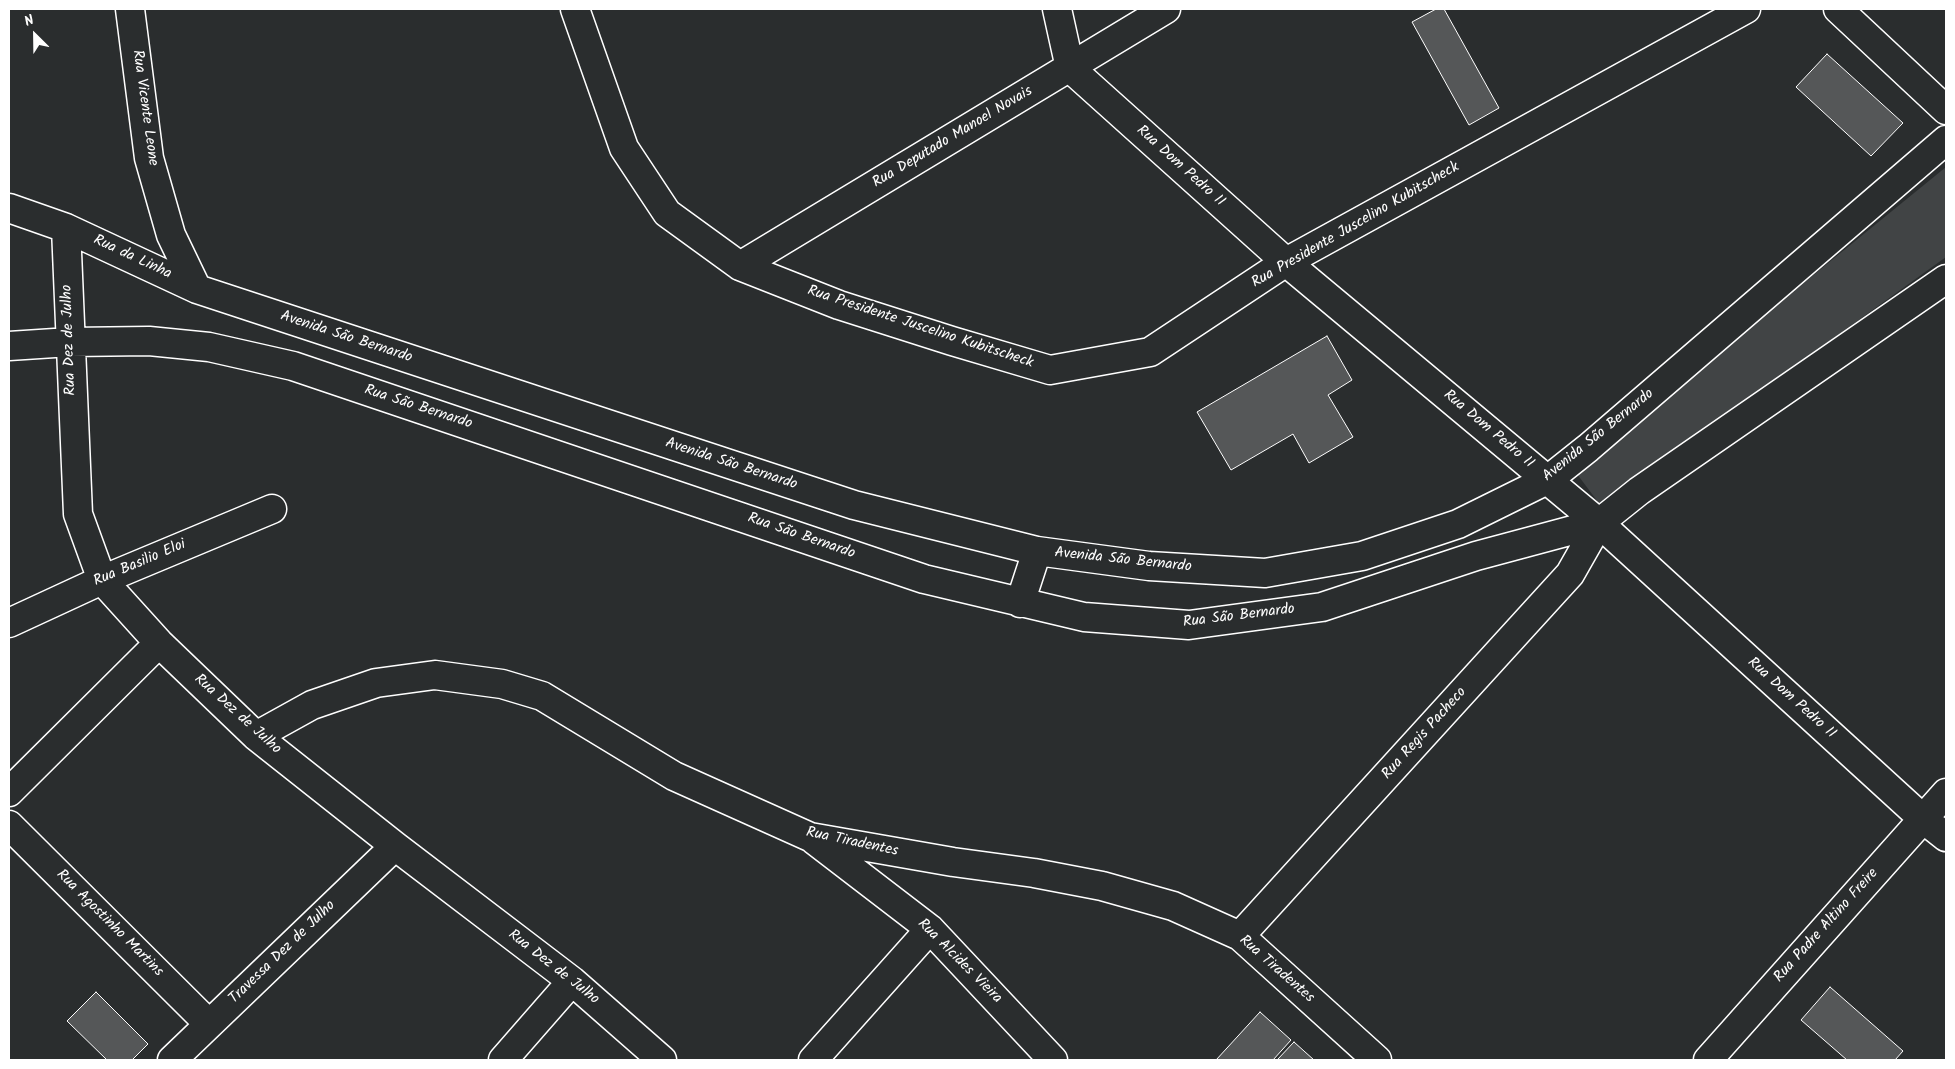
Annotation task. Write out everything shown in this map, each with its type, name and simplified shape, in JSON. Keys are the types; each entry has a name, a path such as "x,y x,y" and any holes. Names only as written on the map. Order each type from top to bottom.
{"street":[{"name":"Rua Vicente Leone","path":"130,9 148,158 170,235 198,289"},
{"name":"Rua Presidente Juscelino Kubitscheck","path":"575,9 624,148 667,213 740,266 840,305 1050,370 1150,352 1286,262 1746,9"},
{"path":"1057,9 1070,68"},
{"name":"Rua Deputado Manoel Novais","path":"740,266 1166,9"},
{"path":"1838,9 1946,110"},
{"name":"Rua Dom Pedro II","path":"1070,68 1286,262 1599,524 1946,838"},
{"name":"Avenida São Bernardo","path":"198,289 854,505 1037,551 1149,566 1265,572 1362,556 1458,524 1548,480 1588,448 1946,140"},
{"path":"9,208 66,228"},
{"name":"Rua da Linha","path":"66,228 198,289"},
{"name":"Rua Dez de Julho","path":"66,228 78,514 102,580 159,643 256,736 395,846 572,981 662,1060"},
{"path":"1599,524 1639,491 1946,280"},
{"name":"Rua São Bernardo","path":"9,346 70,342 149,342 209,347 293,366 924,579 1084,617 1189,626 1322,607 1476,556 1599,524"},
{"name":"Rua Basilio Eloi","path":"9,623 102,580 272,508"},
{"name":"Rua Regis Pacheco","path":"1240,936 1570,574 1599,524"},
{"path":"1020,603 1037,551"},
{"path":"9,792 159,643"},
{"name":"Rua Tiradentes","path":"256,736 312,705 376,684 435,675 502,684 542,696 674,776 810,837 953,862 1034,873 1102,886 1173,906 1240,936 1377,1060"},
{"name":"Rua Padre Altino Freire","path":"1708,1060 1946,793"},
{"name":"Rua Agostinho Martins","path":"9,825 209,1024"},
{"name":"Rua Alcides Vieira","path":"810,837 930,929 1053,1060"},
{"name":"Travessa Dez de Julho","path":"172,1060 395,846"},
{"path":"813,1060 930,929"},
{"path":"503,1060 572,981"}],"shaded area":[{"path":"1946,167 1946,257 1601,506 1574,470"}],"building":[{"path":"1436,9 1444,9 1499,108 1469,125 1412,22"},
{"path":"1827,54 1903,123 1871,156 1796,87"},
{"path":"1327,336 1352,380 1328,395 1353,437 1309,463 1293,434 1231,470 1197,412"},
{"path":"1830,987 1903,1051 1895,1060 1847,1060 1801,1020"},
{"path":"96,992 148,1044 132,1060 107,1060 67,1021"},
{"path":"1260,1012 1291,1040 1273,1060 1216,1060"},
{"path":"1294,1042 1314,1060 1277,1060"}]}
